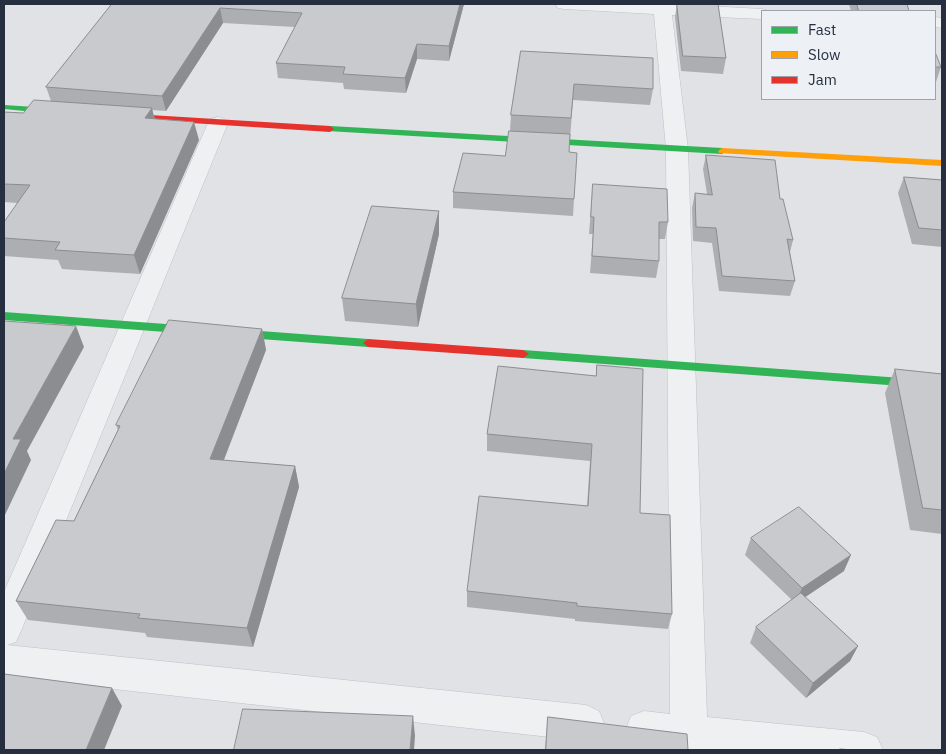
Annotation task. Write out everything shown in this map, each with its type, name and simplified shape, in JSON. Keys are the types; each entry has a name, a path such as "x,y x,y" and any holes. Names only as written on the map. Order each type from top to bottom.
{"street":[{"path":"564,4 662,6 761,14"},
{"path":"662,6 676,149 688,742"},
{"path":"4,107 82,113"},
{"path":"101,114 218,123 942,163"},
{"path":"4,632 218,123"},
{"path":"4,316 132,327 681,364 942,386"},
{"path":"4,661 688,742 864,750"}],"building":[{"path":"112,4 460,4 449,46 417,44 405,78 343,74 345,67 276,63 302,13 220,8 162,96 46,87"},
{"path":"677,4 718,4 726,58 683,56"},
{"path":"857,4 907,4 909,10 859,10"},
{"path":"521,51 653,58 653,89 574,84 571,118 511,115"},
{"path":"936,54 941,67 936,67"},
{"path":"34,100 152,108 145,118 194,122 134,255 55,250 60,242 4,238 4,222 30,185 4,184 4,112 23,113"},
{"path":"509,131 570,134 569,152 577,153 574,199 453,192 463,153 505,156"},
{"path":"706,155 775,160 780,199 783,199 793,240 787,239 795,281 722,276 716,228 696,227 695,193 712,195"},
{"path":"904,177 942,180 942,230 919,228"},
{"path":"593,184 667,189 668,222 659,222 659,261 592,256 594,217 591,217"},
{"path":"372,206 439,211 416,304 342,298"},
{"path":"169,320 262,329 210,459 295,466 247,628 138,618 140,614 16,601 56,520 74,521 120,426 116,425"},
{"path":"4,321 76,326 13,439 21,439 4,474"},
{"path":"597,365 643,369 640,513 670,515 672,614 577,606 577,603 467,591 479,496 588,506 592,444 487,434 498,366 596,376"},
{"path":"895,369 942,374 942,510 923,508"},
{"path":"799,507 851,555 802,588 751,538"},
{"path":"801,593 858,646 813,683 756,627"},
{"path":"4,674 112,688 86,750 4,750"},
{"path":"243,709 413,716 410,750 234,750"},
{"path":"548,717 687,734 688,750 546,750"}],"traffic: fast":[{"path":"4,107 65,112"},
{"path":"330,129 722,151"},
{"path":"4,316 368,343"},
{"path":"523,354 942,385"}],"traffic: slow":[{"path":"722,151 942,163"}],"traffic: jam":[{"path":"117,116 330,129"},
{"path":"368,343 523,354"}]}
